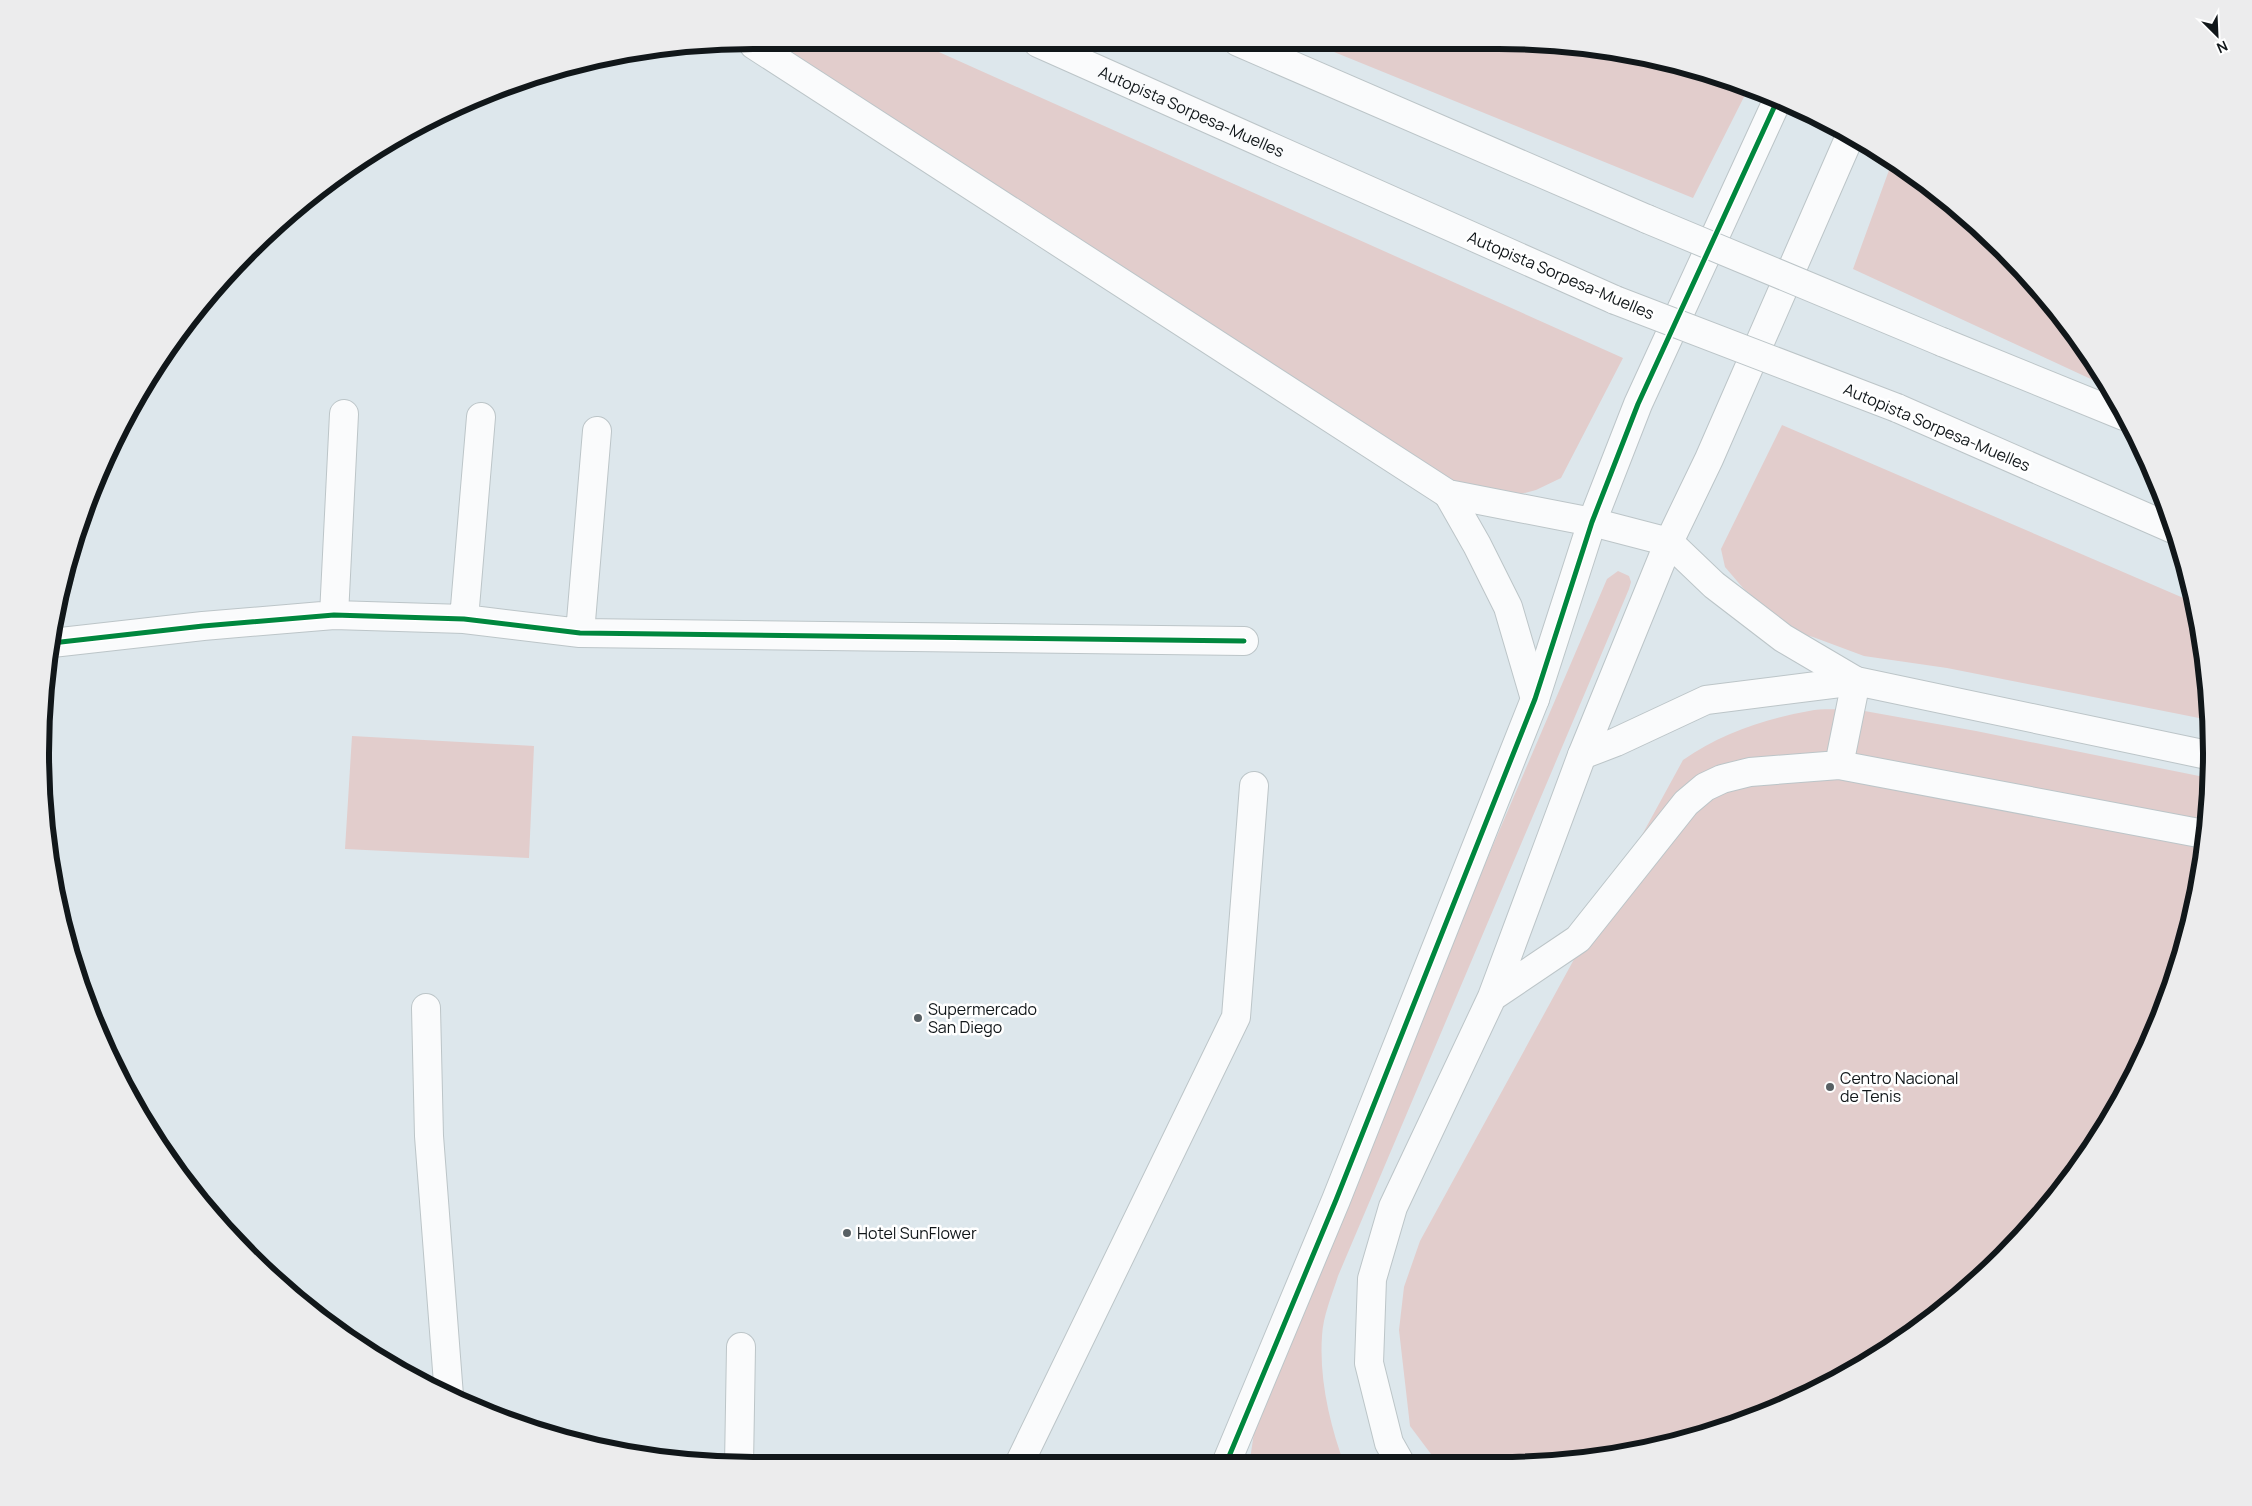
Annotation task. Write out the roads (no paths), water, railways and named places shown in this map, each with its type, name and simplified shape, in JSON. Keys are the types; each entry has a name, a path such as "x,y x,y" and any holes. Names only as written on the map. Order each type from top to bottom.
{"street":[{"path":"759,49 1448,494 1592,522 1669,542 1714,585 1783,638 1856,681 2203,754"},
{"name":"Autopista Sorpesa-Muelles","path":"1051,49 1614,300 1897,408 2166,526"},
{"path":"1254,49 1647,219 2115,412"},
{"path":"1229,1457 1336,1200 1535,699 1592,522 1638,404 1775,105"},
{"path":"1397,1457 1389,1442 1369,1363 1372,1279 1393,1207 1492,998 1582,755 1669,542 1713,450 1848,141"},
{"path":"334,615 344,414"},
{"path":"464,619 481,417"},
{"path":"580,633 597,431"},
{"path":"1448,494 1477,545 1508,607 1535,699"},
{"path":"58,642 203,626 334,615 464,619 580,633 1244,641"},
{"path":"1582,755 1616,742 1706,700 1856,681"},
{"path":"1839,765 1856,681"},
{"path":"1492,998 1578,939 1686,803 1705,787 1750,772 1839,765 2198,833"},
{"path":"1022,1457 1236,1017 1254,786"},
{"path":"426,1008 428,1136 448,1388"},
{"path":"739,1457 741,1347"}],"place":[{"name":"Supermercado San Diego","path":"918,1018"},
{"name":"Centro Nacional de Tenis","path":"1830,1087"},
{"name":"Hotel SunFlower","path":"847,1233"}]}
